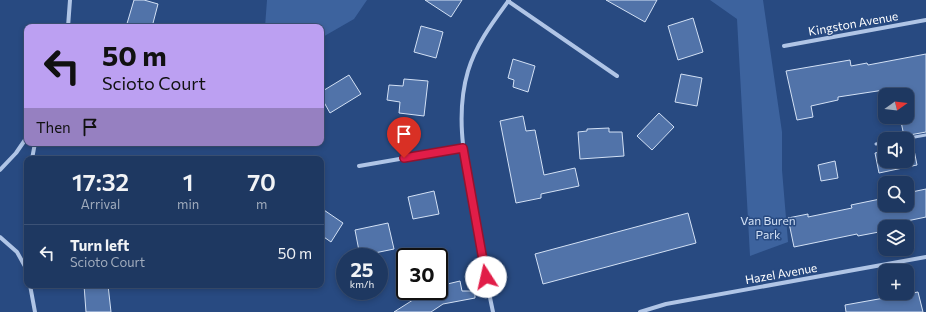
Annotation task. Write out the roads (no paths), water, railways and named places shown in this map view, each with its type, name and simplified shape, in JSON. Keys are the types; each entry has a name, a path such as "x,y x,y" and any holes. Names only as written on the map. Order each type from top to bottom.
{"street":[{"path":"68,24 70,0"},
{"path":"493,312 463,148 461,118 468,71 488,28 508,0 617,76"},
{"name":"Kingston Avenue","path":"784,46 926,20"},
{"path":"0,170 16,153 24,141"},
{"path":"33,156 34,146"},
{"path":"359,166 463,148"},
{"path":"0,236 17,252 24,265"},
{"name":"Hazel Avenue","path":"640,312 666,304 926,257"},
{"path":"31,288 35,312"}],"lane":[{"path":"914,137 926,135"}],"park label":[{"name":"Van Buren Park","path":"768,227"}]}
